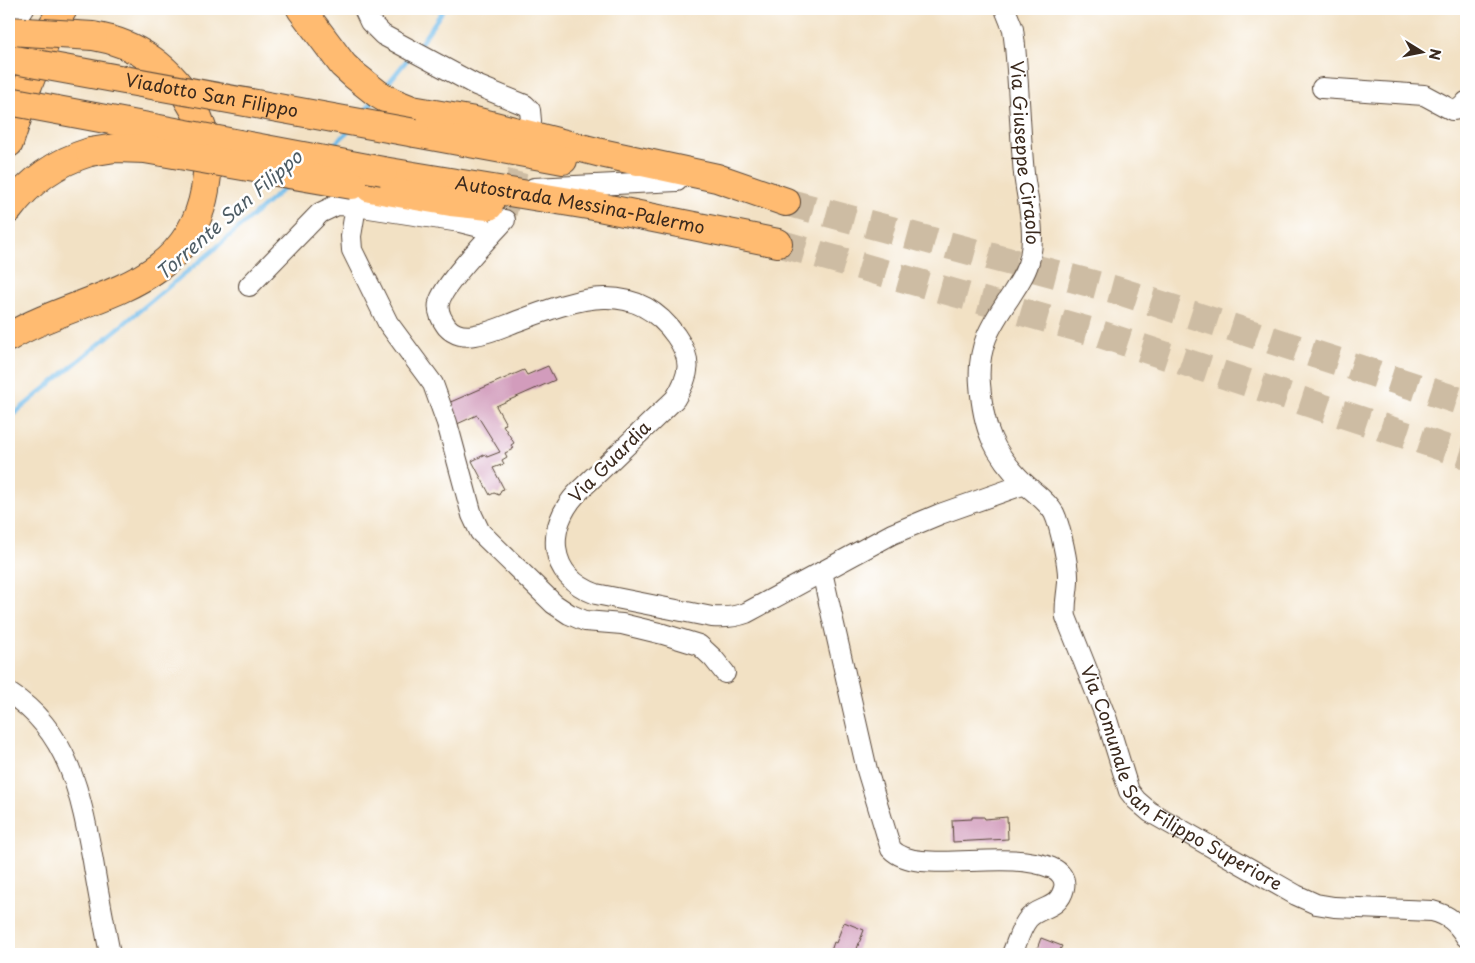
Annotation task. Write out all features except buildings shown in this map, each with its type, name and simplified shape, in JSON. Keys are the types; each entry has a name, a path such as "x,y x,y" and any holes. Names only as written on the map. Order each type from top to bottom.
{"highway":[{"path":"9,143 28,85 51,28 63,9"},
{"path":"301,9 343,65 392,102 413,122 505,150 786,202 717,178 601,153 475,121 413,122"},
{"path":"9,29 93,36 122,43 152,59 170,76 189,99 201,125 207,154 206,182 201,208 184,241 168,260 151,274 133,284 34,323 9,337"},
{"name":"Viadotto San Filippo","path":"9,59 413,122"},
{"path":"9,101 369,188"},
{"path":"9,209 20,194 44,174 68,160 90,152 115,148 145,149 451,202 533,209 660,231 735,234"},
{"name":"Autostrada Messina-Palermo","path":"369,188 496,190 668,220 778,243"}],"street":[{"path":"9,29 24,9"},
{"path":"364,9 370,22 383,35 489,91 525,106 530,110 531,121"},
{"name":"Via Giuseppe Ciraolo","path":"1005,9 1013,29 1015,46 1024,173 1032,248 1025,272 988,332 981,355 980,383 993,445 1025,484"},
{"path":"1322,88 1424,95 1452,110 1461,108 1466,102"},
{"path":"505,150 668,220"},
{"path":"496,190 677,181"},
{"path":"369,188 351,236 352,250 388,322 430,379 436,391 472,515 480,532 554,604 576,618 585,621 622,624 699,645 725,672"},
{"path":"249,286 320,213 369,188 460,222 484,228 491,236"},
{"name":"Via Guardia","path":"505,220 441,296 438,308 440,315 454,333 467,336 474,335 566,305 615,297 634,302 659,317 675,334 688,359 685,382 675,398 578,492 564,509 559,520 555,539 557,554 567,574 579,586 596,594 730,618 746,613 900,530 1025,484"},
{"name":"Via Comunale San Filippo Superiore","path":"1025,484 1049,505 1057,520 1068,567 1065,603 1066,617 1108,720 1130,791 1136,800 1150,812 1305,900 1334,907 1441,913 1454,920 1466,937"},
{"path":"822,572 867,770 891,849 904,858 921,861 1020,862 1050,867 1063,876 1064,889 1061,896 1049,908 1031,915 1026,921 1012,954"},
{"path":"699,645 722,618"},
{"path":"9,693 38,716 52,734 75,779 89,840 110,954"}],"path":[{"path":"9,671 12,666"}],"waterway":[{"name":"Torrente San Filippo","path":"418,47 444,9"},
{"name":"Torrente San Filippo","path":"385,87 411,55"},
{"name":"Torrente San Filippo","path":"362,115 373,101"},
{"name":"Torrente San Filippo","path":"328,150 350,130"},
{"name":"Torrente San Filippo","path":"9,418 211,252 288,185"}],"tunnel":[{"path":"505,220 526,140"},
{"path":"786,202 1116,290 1466,403"},
{"path":"778,243 1100,334 1466,455"}]}
